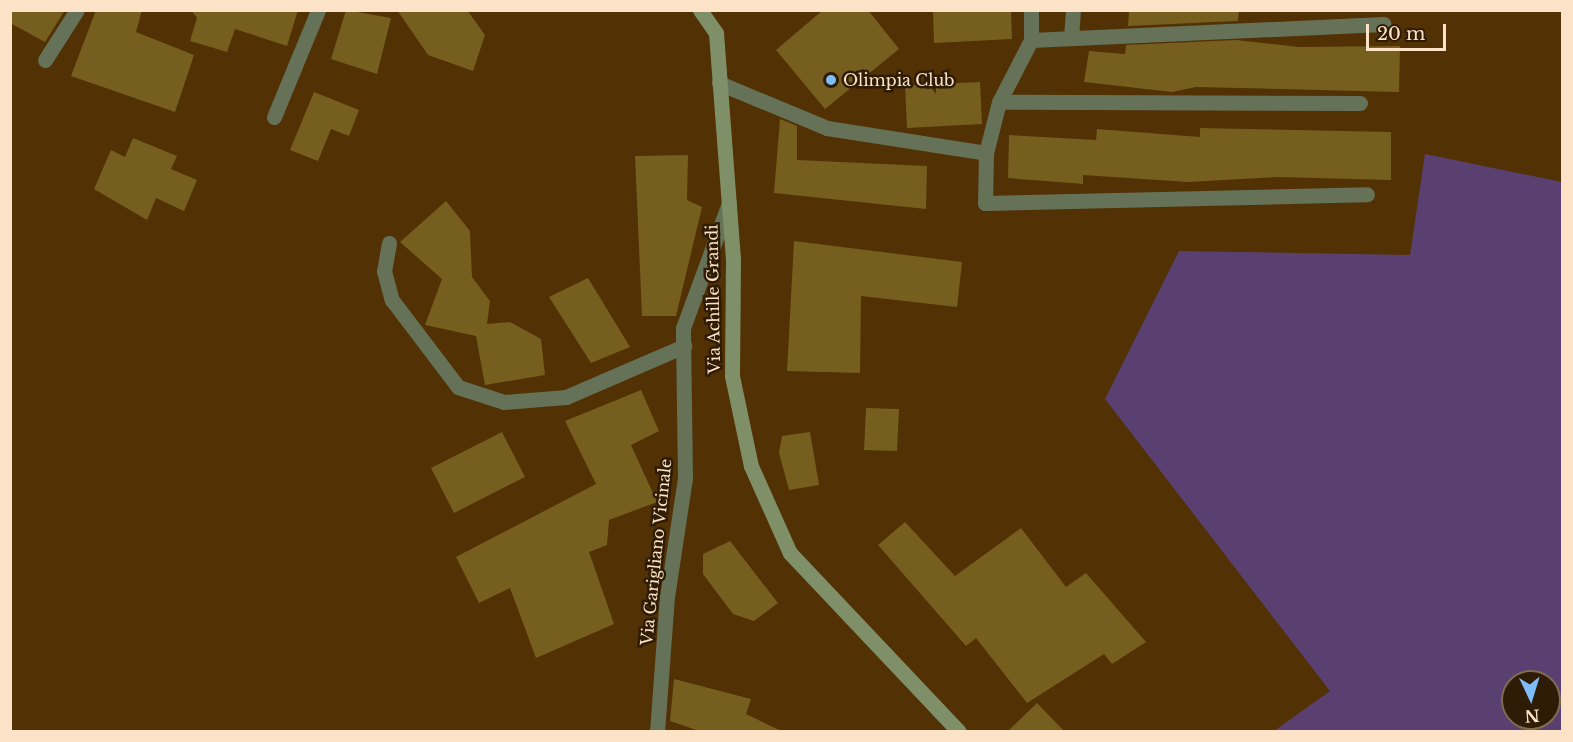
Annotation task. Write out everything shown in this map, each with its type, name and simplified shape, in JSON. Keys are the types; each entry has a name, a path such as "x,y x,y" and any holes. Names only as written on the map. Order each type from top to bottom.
{"main road":[{"name":"Via Achille Grandi","path":"700,10 716,33 729,203 732,376 751,466 790,553 958,732"}],"street":[{"path":"45,60 77,10"},
{"path":"274,117 318,10"},
{"path":"1031,10 1031,40 999,102 986,153 985,202 1366,194"},
{"path":"1071,38 1073,10"},
{"path":"1031,40 1384,24"},
{"path":"720,83 827,128 986,153"},
{"path":"999,102 1360,103"},
{"name":"Via Garigliano Vicinale","path":"657,732 667,597 685,478 683,328 703,267 729,203"},
{"path":"390,243 384,271 393,300 458,387 504,402 566,397 684,346"}],"shaded area":[{"path":"1425,154 1562,182 1562,731 1274,731 1330,691 1105,399 1179,251 1410,255"}],"building":[{"path":"10,10 65,10 45,42 10,23"},
{"path":"96,10 142,10 136,32 194,55 175,112 71,76"},
{"path":"191,10 298,10 287,46 235,29 227,52 190,41 197,18"},
{"path":"346,10 391,18 377,74 331,59"},
{"path":"397,10 467,10 485,35 473,71 428,55"},
{"name":"Olimpia Club","path":"823,10 868,10 899,49 825,109 776,50"},
{"path":"933,10 1011,10 1012,39 934,43"},
{"path":"1129,10 1239,10 1238,21 1128,26"},
{"path":"1236,40 1299,47 1400,46 1399,92 1196,87 1172,92 1084,82 1089,51 1125,54 1126,45"},
{"path":"980,82 982,124 907,128 905,85 928,84 936,94 936,84"},
{"path":"314,92 359,110 349,136 331,129 318,161 290,150"},
{"path":"780,119 797,126 797,160 927,166 926,209 774,193"},
{"path":"1200,128 1391,132 1391,180 1277,177 1188,182 1083,175 1083,184 1008,178 1009,135 1096,140 1097,129 1200,137"},
{"path":"133,138 177,156 171,169 197,180 184,211 156,198 147,220 94,189 111,150 125,157"},
{"path":"688,155 687,200 702,207 676,316 642,316 635,156"},
{"path":"446,201 470,231 472,277 490,301 487,324 510,322 541,339 545,375 485,385 476,336 425,325 442,279 400,242"},
{"path":"794,241 962,262 957,307 861,296 860,373 787,371"},
{"path":"588,278 630,347 591,363 549,297"},
{"path":"641,390 659,431 631,445 657,502 609,520 607,545 589,552 614,624 536,658 510,588 479,603 456,557 596,484 565,421"},
{"path":"866,408 899,409 897,451 864,450"},
{"path":"502,432 525,477 454,513 431,468"},
{"path":"810,432 819,485 789,490 779,453 782,436"},
{"path":"905,522 955,576 1021,528 1066,587 1086,573 1146,642 1112,664 1104,654 1027,703 976,638 966,646 878,545"},
{"path":"730,541 778,603 754,621 733,614 703,574 703,554"},
{"path":"674,679 751,699 746,714 783,732 702,732 670,721"},
{"path":"1037,703 1065,732 1007,732"}],"place":[{"name":"Olimpia Club","path":"831,80"}]}
